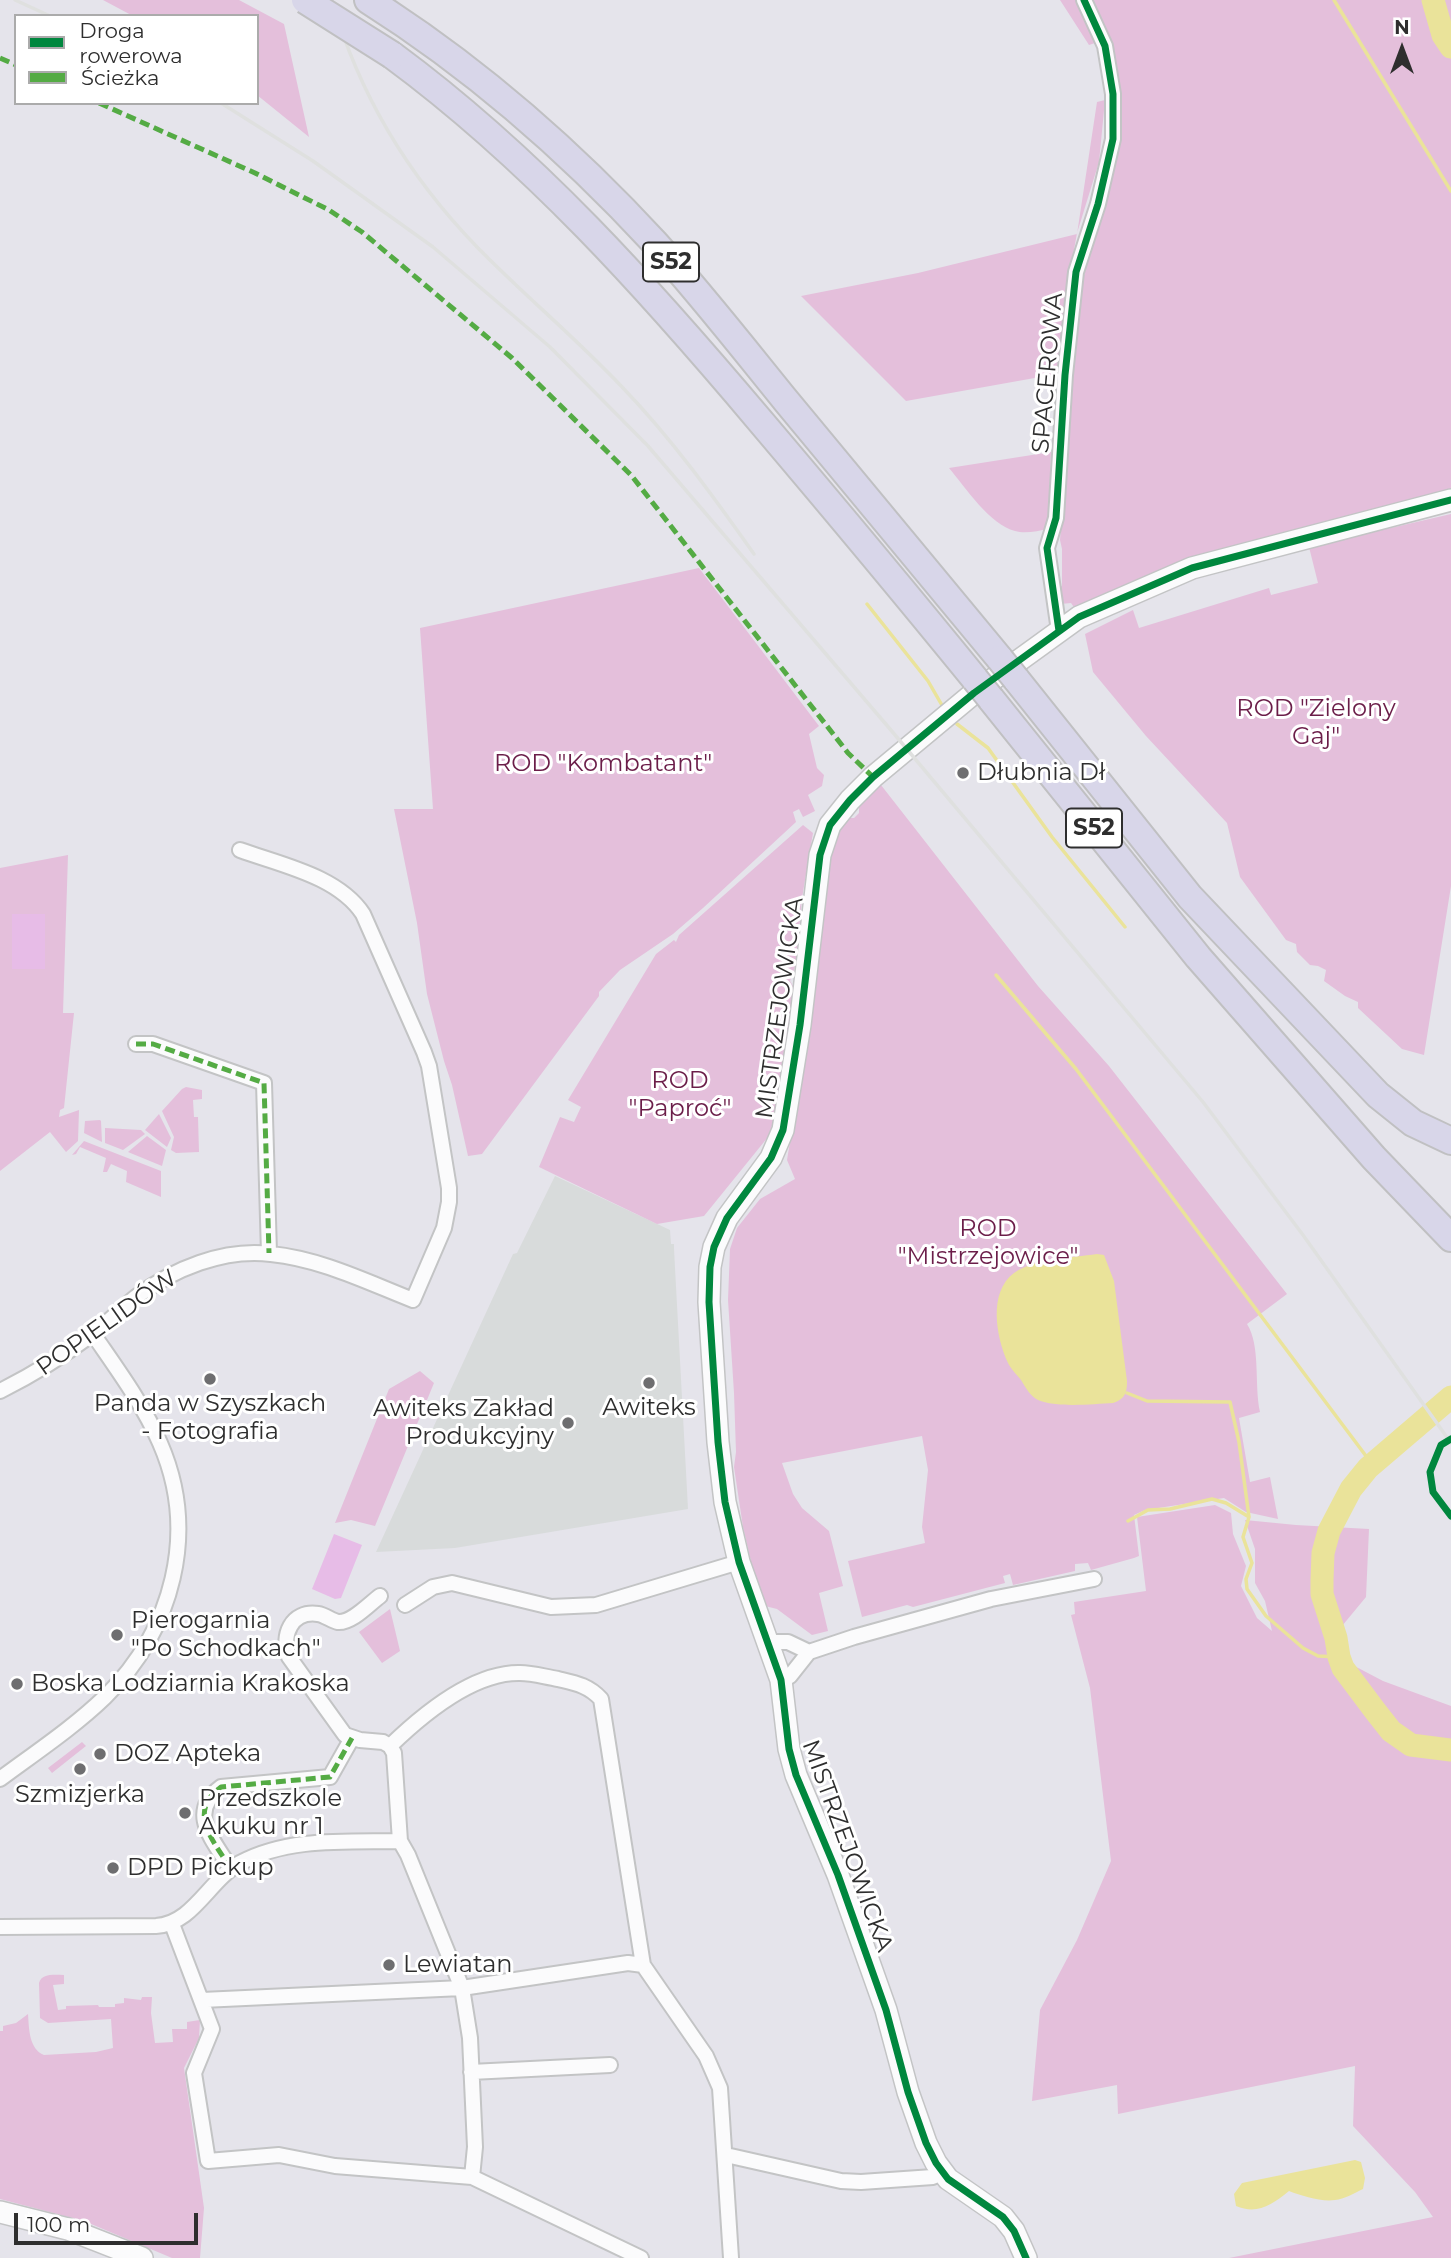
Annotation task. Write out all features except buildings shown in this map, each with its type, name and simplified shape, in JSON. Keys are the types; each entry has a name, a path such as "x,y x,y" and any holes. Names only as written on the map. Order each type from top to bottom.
{"highway":[{"name":"S52","path":"305,0 392,55 485,129 544,182 602,241 719,372 983,689 1198,957 1374,1158 1451,1238"},
{"name":"S52","path":"375,4 512,106 622,209 687,280 1008,669 1190,897 1362,1079 1403,1116 1424,1130 1451,1141"}],"street":[{"name":"SPACEROWA","path":"1059,631 1047,548 1055,518 1065,375 1076,272 1098,204 1113,139 1113,94 1105,46 1084,0"},
{"name":"MISTRZEJOWICKA","path":"1026,2258 1014,2231 1003,2217 960,2189 942,2172 930,2153 918,2124 886,2010 838,1875 796,1775 789,1749 781,1680 739,1562 728,1516 720,1462 709,1302 711,1258 721,1227 771,1158 783,1130 822,845 835,818 873,777 974,693 1079,617 1192,568 1451,500"},
{"name":"POPIELIDÓW","path":"0,1391 30,1376 93,1335 147,1290 181,1270 232,1255 270,1253 301,1259 413,1300 444,1228 449,1202 429,1066 424,1052 363,914 353,900 332,886 240,850"},
{"path":"136,1044 153,1044 264,1083 270,1253"},
{"path":"0,1779 65,1730 119,1682 149,1641 161,1619 176,1563 178,1521 175,1490 168,1466 150,1420 93,1335"},
{"path":"405,1605 433,1587 452,1583 551,1607 587,1606 624,1598 739,1562"},
{"path":"781,1680 790,1676 809,1652 854,1637 990,1599 1094,1579"},
{"path":"380,1596 350,1619 339,1622 319,1614 307,1614 291,1623 285,1639 289,1657 340,1729 352,1738 383,1742 390,1746 394,1753 400,1841 462,1988 470,2038 475,2147 472,2177"},
{"path":"769,1642 788,1642 809,1652"},
{"path":"390,1746 439,1704 466,1688 502,1675 519,1673 541,1676 589,1687 601,1699 643,1965 706,2056 720,2088 732,2258"},
{"path":"232,1868 204,1825 203,1810 209,1796 220,1787 330,1777 352,1738"},
{"path":"0,1927 172,1924 232,1868 259,1855 293,1846 400,1841"},
{"path":"172,1924 212,2029 194,2073 208,2161 279,2155 335,2166 472,2177 641,2258"},
{"path":"202,2000 462,1988 628,1963 643,1965"},
{"path":"471,2072 610,2066"},
{"path":"726,2155 841,2181 933,2177 942,2172"},
{"path":"0,2212 68,2229 142,2258"}],"shaded area":[{"path":"12,914 45,914 45,969 12,969"},
{"path":"555,1176 670,1230 671,1244 674,1244 688,1509 455,1548 376,1552 513,1254 517,1253"},
{"path":"1104,1255 1114,1281 1127,1381 1126,1392 1120,1400 1113,1403 1064,1405 1038,1400 1030,1394 1008,1363 1000,1341 997,1315 1000,1291 1014,1273 1033,1264"},
{"path":"334,1534 362,1545 341,1598 335,1599 312,1589"},
{"path":"1355,2160 1361,2162 1365,2178 1363,2189 1346,2197 1324,2200 1289,2191 1277,2201 1258,2209 1236,2206 1234,2194 1242,2183"}],"green space":[{"path":"103,0 239,0 284,24 309,137 259,97 259,14 129,14"},
{"path":"1060,0 1079,0 1095,43 1089,45"},
{"path":"1090,0 1451,0 1451,493 1076,610 1071,603 1061,604 1058,587 1062,586 1060,540 1080,290 1116,157 1120,89 1111,46"},
{"path":"1105,100 1099,162 1077,232 1097,102"},
{"path":"1077,234 1064,306 1057,374 906,401 801,296 918,273"},
{"path":"1051,452 1048,529 1036,531 1015,531 996,521 949,468"},
{"name":"ROD \"Zielony Gaj\"","path":"1451,514 1451,886 1424,1055 1402,1049 1358,1008 1358,1002 1324,981 1326,970 1310,965 1297,952 1296,944 1286,940 1240,877 1227,823 1146,736 1093,672 1085,634 1133,610 1139,628 1269,588 1271,595 1318,583 1309,547"},
{"name":"ROD \"Kombatant\"","path":"699,568 819,726 809,734 817,768 824,775 822,786 808,795 815,811 803,817 799,809 793,812 796,822 703,908 673,934 620,970 599,992 599,996 482,1154 468,1156 427,994 417,923 394,809 433,809 420,628"},
{"name":"ROD \"Mistrzejowice\"","path":"881,785 1038,986 1109,1066 1287,1294 1247,1324 1256,1354 1260,1412 1239,1418 1250,1482 1270,1477 1278,1519 1246,1512 1224,1498 1145,1510 1134,1515 1139,1556 1134,1558 1091,1570 1088,1563 1075,1564 1075,1571 1013,1585 1010,1574 1003,1576 1005,1583 862,1617 848,1561 925,1543 922,1527 928,1470 922,1436 782,1463 793,1494 802,1508 829,1531 843,1586 819,1593 828,1631 812,1635 777,1609 761,1605 743,1527 734,1467 734,1393 728,1300 730,1249 737,1228 760,1199 795,1179 787,1160 808,1032 833,843 846,818 854,818 859,813 859,806"},
{"name":"ROD \"Paproć\"","path":"803,825 813,833 802,898 796,964 790,981 793,986 782,1082 768,1137 704,1216 657,1224 539,1167 560,1117 574,1122 581,1107 568,1100 656,954 674,940 676,942 679,935"},
{"path":"68,855 63,1013 74,1013 64,1108 60,1110 59,1117 79,1110 78,1141 66,1152 50,1132 0,1171 0,868"},
{"path":"186,1087 202,1090 202,1099 193,1100 194,1117 198,1117 199,1152 176,1153 171,1150 174,1137 162,1111"},
{"path":"159,1114 171,1138 167,1147 145,1130"},
{"path":"100,1120 102,1142 84,1133 85,1121"},
{"path":"105,1128 141,1130 145,1134 123,1150 105,1143"},
{"path":"147,1136 166,1150 162,1166 128,1152"},
{"path":"84,1141 161,1171 161,1197 126,1182 127,1171 111,1164 107,1172 103,1172 106,1158 80,1147 76,1154 72,1155"},
{"path":"420,1371 434,1383 375,1526 351,1520 335,1523 389,1389"},
{"path":"1215,1505 1231,1513 1233,1534 1246,1566 1241,1586 1257,1618 1272,1631 1265,1601 1255,1583 1255,1549 1245,1520 1369,1529 1366,1597 1342,1626 1345,1661 1383,1681 1451,1706 1451,2258 1229,2258 1433,2217 1415,2192 1353,2126 1355,2066 1118,2114 1117,2085 1032,2101 1040,2010 1077,1940 1111,1861 1090,1688 1071,1615 1075,1614 1074,1602 1146,1591 1137,1517"},
{"path":"390,1609 400,1651 382,1663 359,1632"},
{"path":"82,1742 86,1746 52,1773 48,1768"},
{"path":"49,1975 64,1975 64,1984 53,1985 58,2010 66,2009 66,2006 115,2007 115,2004 124,2003 124,1998 141,2000 142,1997 152,1997 155,2043 173,2042 172,2029 187,2029 187,2022 200,2020 199,2038 184,2068 204,2208 200,2258 172,2258 84,2221 0,2199 0,2031 3,2031 3,2026 16,2023 28,2014 33,2043 44,2055 96,2052 113,2048 111,2019 48,2023 40,2018 39,1983"}],"waterway":[{"path":"1334,0 1451,191"},
{"path":"1433,0 1443,35 1451,47"},
{"path":"867,604 928,681 943,707"},
{"path":"957,724 988,748 1052,837 1125,927"},
{"path":"996,975 1076,1069 1372,1464"},
{"path":"1127,1393 1147,1401 1230,1402 1239,1442 1249,1517 1243,1537 1252,1563 1246,1579 1247,1589 1266,1616 1303,1648 1318,1656 1339,1657"},
{"path":"1451,1397 1368,1468 1351,1489 1329,1531 1323,1553 1322,1580 1322,1594 1343,1668 1376,1712 1391,1731 1411,1745 1451,1750"},
{"path":"1128,1521 1148,1510 1170,1509 1212,1499 1226,1503 1249,1517"}],"railway":[{"path":"15,0 46,14"},
{"path":"332,0 343,35 372,102 409,164 430,193 478,248 588,352 641,407 692,468 754,554"},
{"path":"224,105 313,161 433,247 550,347 648,446 1203,1102 1303,1235 1451,1443"}],"marked path":[{"path":"0,58 14,64"},
{"path":"103,105 255,173 329,210 362,232 512,358 631,475 848,753 873,777"},
{"path":"136,1044 153,1044 264,1083 269,1253"},
{"path":"231,1869 211,1838 204,1817 205,1807 211,1797 221,1787 330,1777 352,1738"}],"cycle path":[{"path":"1059,631 1047,548 1056,518 1065,375 1076,272 1098,204 1113,139 1113,94 1105,46 1084,0"},
{"path":"1026,2258 1014,2231 1003,2217 948,2179 926,2143 908,2092 886,2010 838,1875 796,1775 789,1749 781,1680 739,1562 725,1502 718,1442 709,1302 710,1267 714,1247 727,1218 771,1158 783,1130 800,1025 820,855 830,825 850,800 873,777 974,693 1079,617 1192,568 1451,500"},
{"path":"1451,1439 1441,1445 1430,1472 1433,1492 1451,1516"}],"place":[{"name":"Dłubnia Dł","path":"963,773"},
{"name":"Panda w Szyszkach - Fotografia","path":"210,1379"},
{"name":"Awiteks","path":"649,1383"},
{"name":"Awiteks Zakład Produkcyjny","path":"568,1423"},
{"name":"Pierogarnia \"Po Schodkach\"","path":"117,1635"},
{"name":"Boska Lodziarnia Krakoska","path":"17,1684"},
{"name":"DOZ Apteka","path":"100,1754"},
{"name":"Szmizjerka","path":"80,1769"},
{"name":"Przedszkole Akuku nr 1","path":"185,1813"},
{"name":"DPD Pickup","path":"113,1868"},
{"name":"Lewiatan","path":"389,1965"}]}
